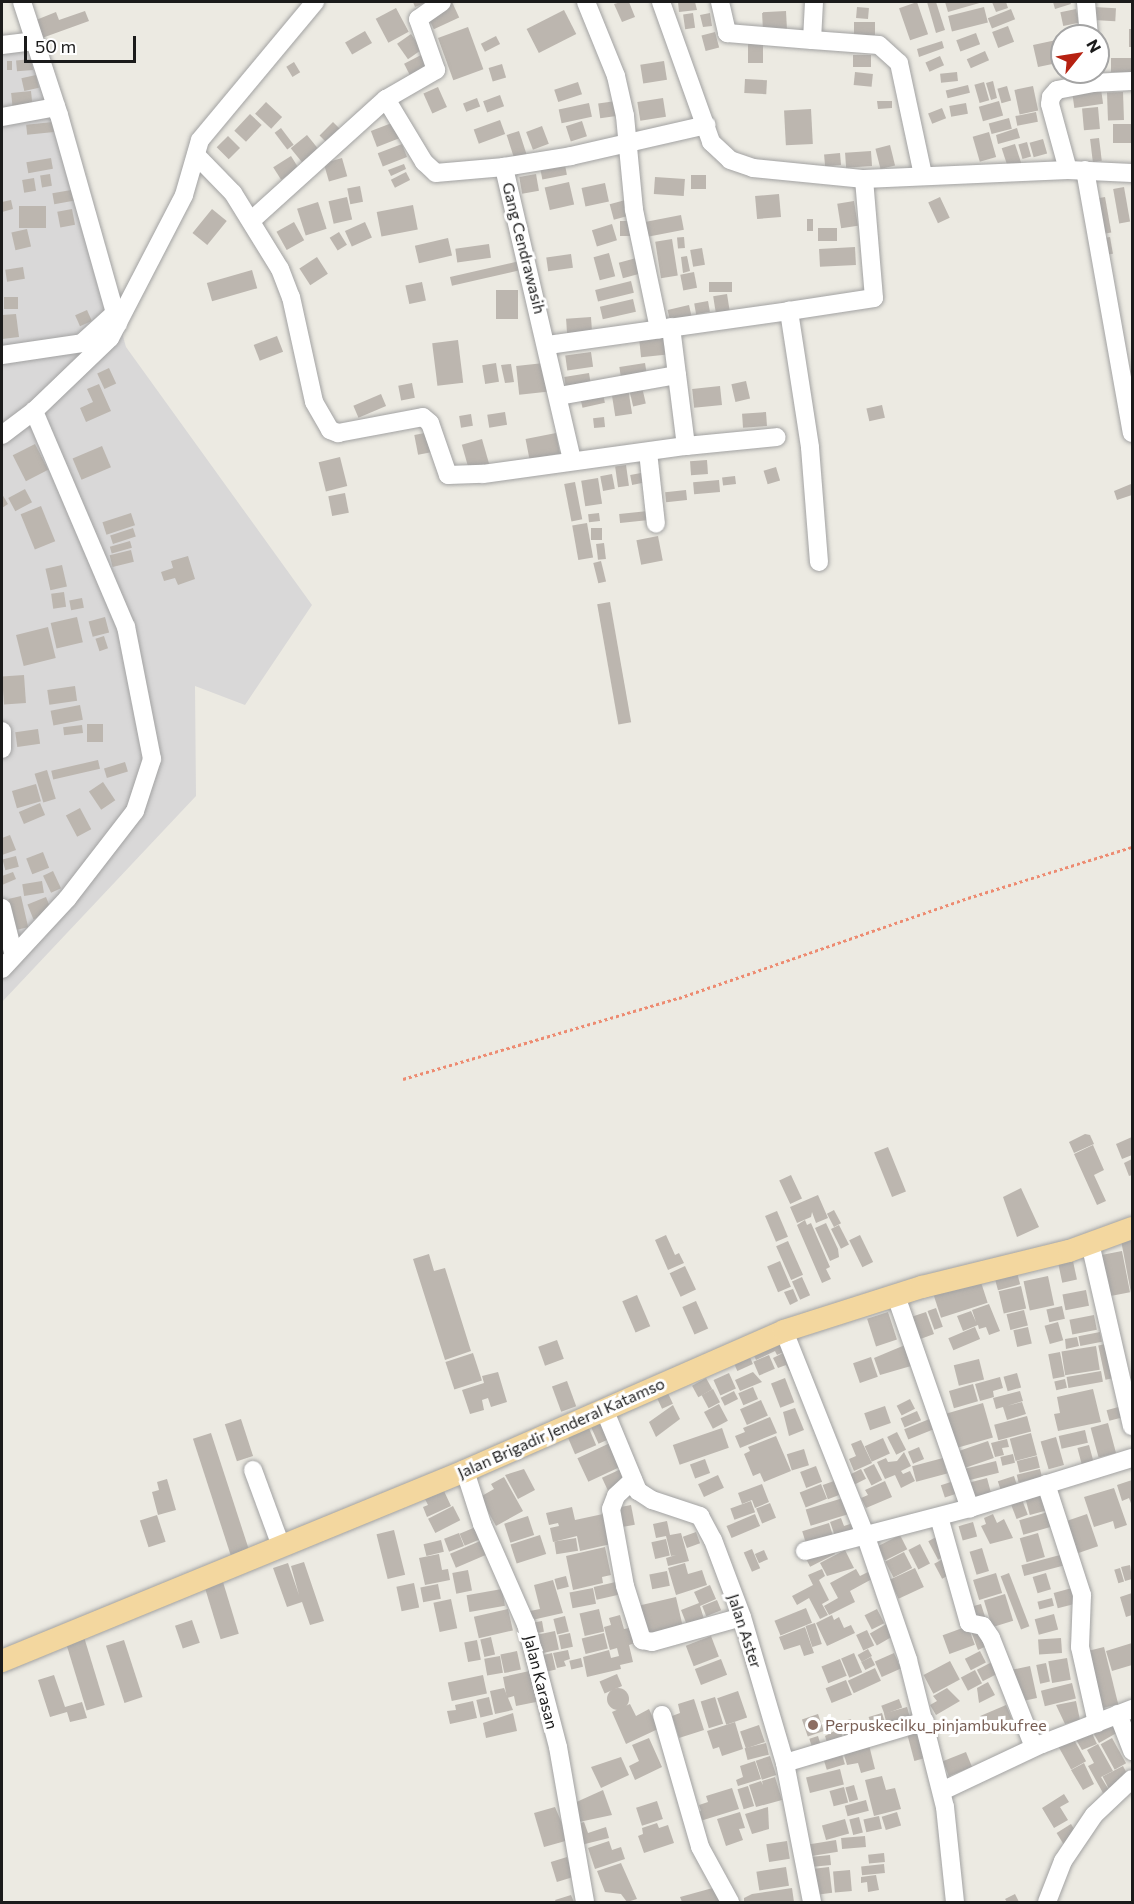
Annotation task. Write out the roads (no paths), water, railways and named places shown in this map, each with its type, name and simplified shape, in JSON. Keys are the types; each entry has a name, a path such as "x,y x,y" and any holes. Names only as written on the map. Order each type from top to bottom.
{"main road":[{"name":"Jalan Brigadir Jenderal Katamso","path":"2,1661 465,1471 784,1331 896,1296 1090,1243 1132,1228"}],"street":[{"path":"22,2 56,107 117,318"},
{"path":"2,435 34,411 97,354 184,195 196,155 210,125 315,2"},
{"path":"253,219 386,99 436,69 418,19 442,2"},
{"path":"586,2 616,76 627,142 634,210 677,375 687,446"},
{"path":"661,2 706,125 719,154 746,166 864,179 1076,170 1132,173"},
{"path":"720,2 722,25 731,35 879,45 899,63 923,175"},
{"path":"812,40 814,2"},
{"path":"1086,2 1088,24"},
{"path":"2,45 34,41"},
{"path":"1110,79 1132,81"},
{"path":"1074,84 1057,90 1050,104 1076,170 1132,433"},
{"path":"386,99 424,162 436,173 504,167"},
{"path":"2,117 56,107"},
{"name":"Gang Cendrawasih","path":"572,460 548,345 504,167 706,125"},
{"path":"196,155 253,219 291,297 314,402 333,433 423,417 430,423 445,472 454,477 572,460 777,437"},
{"path":"548,345 874,298 864,179"},
{"path":"789,311 810,447 819,562"},
{"path":"2,355 81,343 117,318"},
{"path":"559,396 677,375"},
{"path":"8,962 67,899 135,811 152,759 126,627 34,411"},
{"path":"648,452 656,524"},
{"path":"2,731 2,749"},
{"path":"2,908 8,962"},
{"path":"1090,1243 1132,1426"},
{"path":"896,1296 970,1508"},
{"path":"784,1331 866,1537 925,1721 942,1791 955,1902"},
{"name":"Jalan Aster","path":"604,1409 638,1491 652,1500 700,1516 742,1617 785,1763 812,1902"},
{"path":"805,1551 939,1517 1132,1458"},
{"path":"253,1470 280,1546"},
{"name":"Jalan Karasan","path":"465,1471 482,1524 526,1624 558,1747 585,1902"},
{"path":"633,1480 616,1496 611,1509 625,1586 642,1640 652,1642 742,1617"},
{"path":"1046,1484 1082,1594 1080,1647 1097,1723"},
{"path":"939,1517 969,1623 983,1626 990,1638 1034,1748"},
{"path":"942,1791 1034,1748 1125,1712 1132,1751"},
{"path":"662,1715 700,1847 730,1902"},
{"path":"785,1763 925,1721"},
{"path":"1047,1902 1064,1861 1094,1815 1132,1779"}],"place":[{"name":"Perpuskecilku_pinjambukufree","path":"813,1725"}]}
